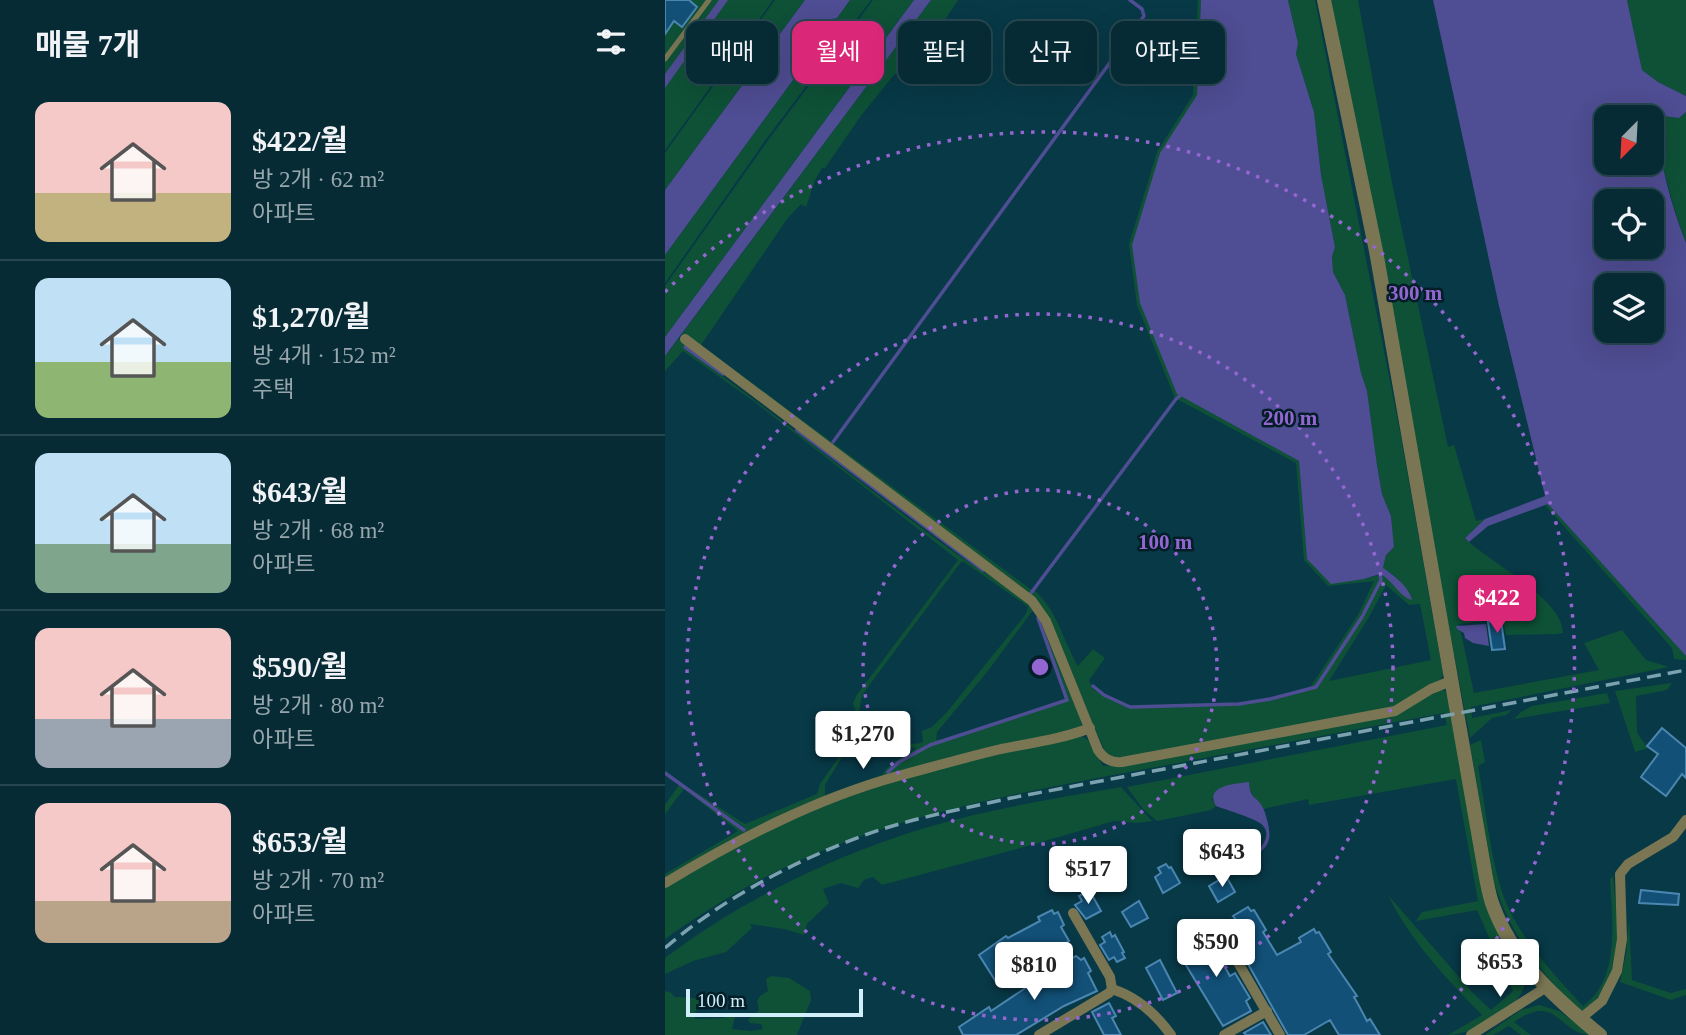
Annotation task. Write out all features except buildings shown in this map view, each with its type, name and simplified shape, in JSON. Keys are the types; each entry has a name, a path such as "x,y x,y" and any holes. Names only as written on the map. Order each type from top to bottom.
{"street":[{"path":"1324,0 1376,251 1492,902 1520,958 1545,988 1599,1035"},
{"path":"685,339 1033,601 1046,621 1103,758 1122,762 1395,711 1431,689 1451,681"},
{"path":"665,883 748,835 827,800 895,777 989,752 1075,734 1090,728"},
{"path":"1580,1019 1602,1001 1617,971 1622,939 1620,874 1628,864 1674,837 1686,820"},
{"path":"1073,913 1110,977 1112,989"},
{"path":"1219,928 1280,1035"},
{"path":"1471,1035 1545,988"},
{"path":"1046,1034 1112,989"},
{"path":"1112,989 1146,1008 1160,1020 1171,1035"},
{"path":"1224,1035 1267,1012"}],"lane":[{"path":"665,59 709,0"}],"green space":[{"path":"665,0 773,0 758,21 686,21 686,84 713,84 665,150"},
{"path":"775,0 805,0 778,37 778,21 760,21"},
{"path":"850,0 871,0 855,21 830,21 837,18"},
{"path":"873,0 914,0 884,41 884,21 857,21"},
{"path":"931,0 958,0 944,21 915,21"},
{"path":"1198,0 1201,0 1200,21 1197,21"},
{"path":"1288,0 1315,0 1400,432 1443,674 1441,679 1394,707 1120,760 1106,754 1046,616 856,464 682,334 868,84 884,84 884,63 898,44 898,71 860,117 825,168 822,168 806,207 801,204 787,219 701,345 1034,590 1054,616 1078,666 1093,649 1105,658 1089,680 1093,689 1103,696 1130,708 1239,705 1316,688 1362,617 1381,580 1381,574 1406,598 1406,593 1399,580 1383,568 1386,555 1394,547 1391,516 1382,494 1367,391 1345,295 1333,272 1332,257 1335,247 1321,175 1314,112 1296,54 1298,43","holes":["1386,585 1409,605 1420,604 1431,660 1329,681"]},
{"path":"1329,0 1358,0 1391,178 1448,447 1454,445 1476,521 1485,519 1465,538 1538,594 1560,620 1563,633 1506,635 1502,619 1459,624 1474,693 1599,670 1584,643 1622,630 1646,660 1669,667 1471,707 1472,718 1512,710 1506,715 1492,718 1470,738"},
{"path":"1627,0 1686,0 1686,96 1658,82 1642,70"},
{"path":"792,81 792,84 808,84 665,283 665,255"},
{"path":"715,84 743,84 665,190 665,153"},
{"path":"810,84 852,84 665,337 665,286"},
{"path":"1194,84 1199,84 1193,104 1179,395 1175,398 1137,305 1129,244 1157,152 1193,95"},
{"path":"1686,112 1686,243 1664,170 1664,116 1679,118"},
{"path":"679,338 829,447 1031,602 1040,613 1066,672 1078,705 1081,728 947,760 842,791 756,828 665,881 665,874 738,831 684,789 665,814 665,805 679,785 744,831 745,828 686,786 745,824 817,794 856,721 853,703 856,696 958,560 752,400 683,351 665,371 665,356","holes":["686,346 962,555 1031,603 1039,617 1068,700 930,746 900,763 887,774 899,761 944,739 936,740 937,732 987,672 1033,610 1010,589 969,563 684,348","961,562 1028,607 1026,614 947,712 932,727 922,731 923,742 907,743 862,714 859,711 862,695","864,721 894,741 917,748 893,763 882,775 825,795 825,785"]},
{"path":"1181,396 1299,461 1307,559 1364,579 1379,575 1380,579 1361,616 1315,686 1311,686 1358,615 1374,581 1328,586 1304,560 1296,463 1177,399"},
{"path":"1548,504 1686,656 1686,660 1674,659 1672,648 1545,505"},
{"path":"1672,683 1667,690 1636,696 1637,733 1648,748 1635,752 1615,691"},
{"path":"1442,689 1446,692 1494,919 1525,983 1522,993 1505,1011 1470,1031 1448,1035 1482,1015 1418,944 1388,895 1472,992 1491,1010 1513,991 1477,910 1416,921 1422,912 1478,901 1456,779 1309,805 1308,799 1263,809 1251,792 1249,783 1212,799 1216,806 1211,810 1157,821 1143,809 1127,787 1447,725 1444,713 1032,791 914,819 837,845 792,864 727,899 665,939 665,884 750,835 900,777 1080,736 1091,744 1103,766 1116,765 1397,712"},
{"path":"1607,693 1610,703 1514,719 1532,706"},
{"path":"1481,740 1485,762 1478,766 1492,854 1505,900 1533,949 1583,1006 1595,995 1604,981 1609,965 1612,929 1610,879 1613,876 1617,932 1613,966 1598,997 1584,1012 1554,985 1529,954 1501,901 1494,882 1470,745"},
{"path":"1121,787 1152,821 1114,821 882,885 873,877 864,880 858,888 841,883 823,889 829,903 807,924 804,935 750,924 752,928 726,952 693,961 665,974 665,958 718,921 776,888 836,860 952,820"},
{"path":"1629,919 1632,980 1671,993 1686,989 1686,995 1671,1000 1620,982"},
{"path":"771,976 789,978 810,991 811,1000 797,1035 665,1035 665,991 675,997 705,1002 695,1012 695,1019 724,1018 732,1014 735,1017 732,1029 763,1029 761,1024 750,1023 748,1020 759,1010 757,1001 768,991 766,979"},
{"path":"1539,1005 1559,1011 1592,1035 1572,1029 1549,1012 1540,1011 1514,1022 1531,1035 1521,1035 1509,1026 1493,1035 1485,1035 1521,1010"}],"shaded area":[{"path":"719,0 728,0 713,21 704,21"},
{"path":"805,0 850,0 837,18 830,21 792,21 792,81 665,255 665,190 743,84 778,84 778,37"},
{"path":"914,0 931,0 915,21 898,21"},
{"path":"1201,0 1288,0 1298,43 1296,54 1314,112 1321,175 1335,247 1332,257 1333,272 1345,295 1367,391 1382,494 1391,516 1394,547 1386,555 1383,568 1404,586 1412,600 1403,596 1380,574 1331,584 1307,559 1299,461 1177,394 1140,303 1132,245 1160,153 1197,95 1197,84 1225,84 1225,21 1200,21"},
{"path":"1433,0 1627,0 1642,70 1658,82 1686,96 1686,112 1679,118 1664,116 1664,105 1594,105 1594,175 1664,175 1664,170 1686,243 1686,656 1548,504 1488,526 1469,542 1465,538 1485,519 1545,496 1499,306"},
{"path":"898,22 898,44 884,63 884,41"},
{"path":"686,45 686,59 665,88 665,74"},
{"path":"852,84 868,84 665,356 665,337"},
{"path":"1486,624 1489,646 1473,643 1465,638 1464,633 1456,626"},
{"path":"1249,782 1252,795 1265,813 1269,836 1265,848 1250,862 1245,871 1240,864 1262,846 1266,833 1264,827 1250,818 1216,806 1213,799 1217,790 1223,787"}],"waterway":[{"path":"833,442 1144,16 1142,9 1130,0"},
{"path":"685,347 723,374"},
{"path":"1031,593 1182,394"},
{"path":"797,430 983,570"},
{"path":"1093,686 1104,695 1130,707 1239,704 1316,687 1362,617 1381,580 1380,574"},
{"path":"888,772 899,762 930,745 1067,700 1038,618"},
{"path":"665,773 744,830"}],"railway":[{"path":"665,948 710,913 786,869 865,835 937,814 1686,670"}]}
